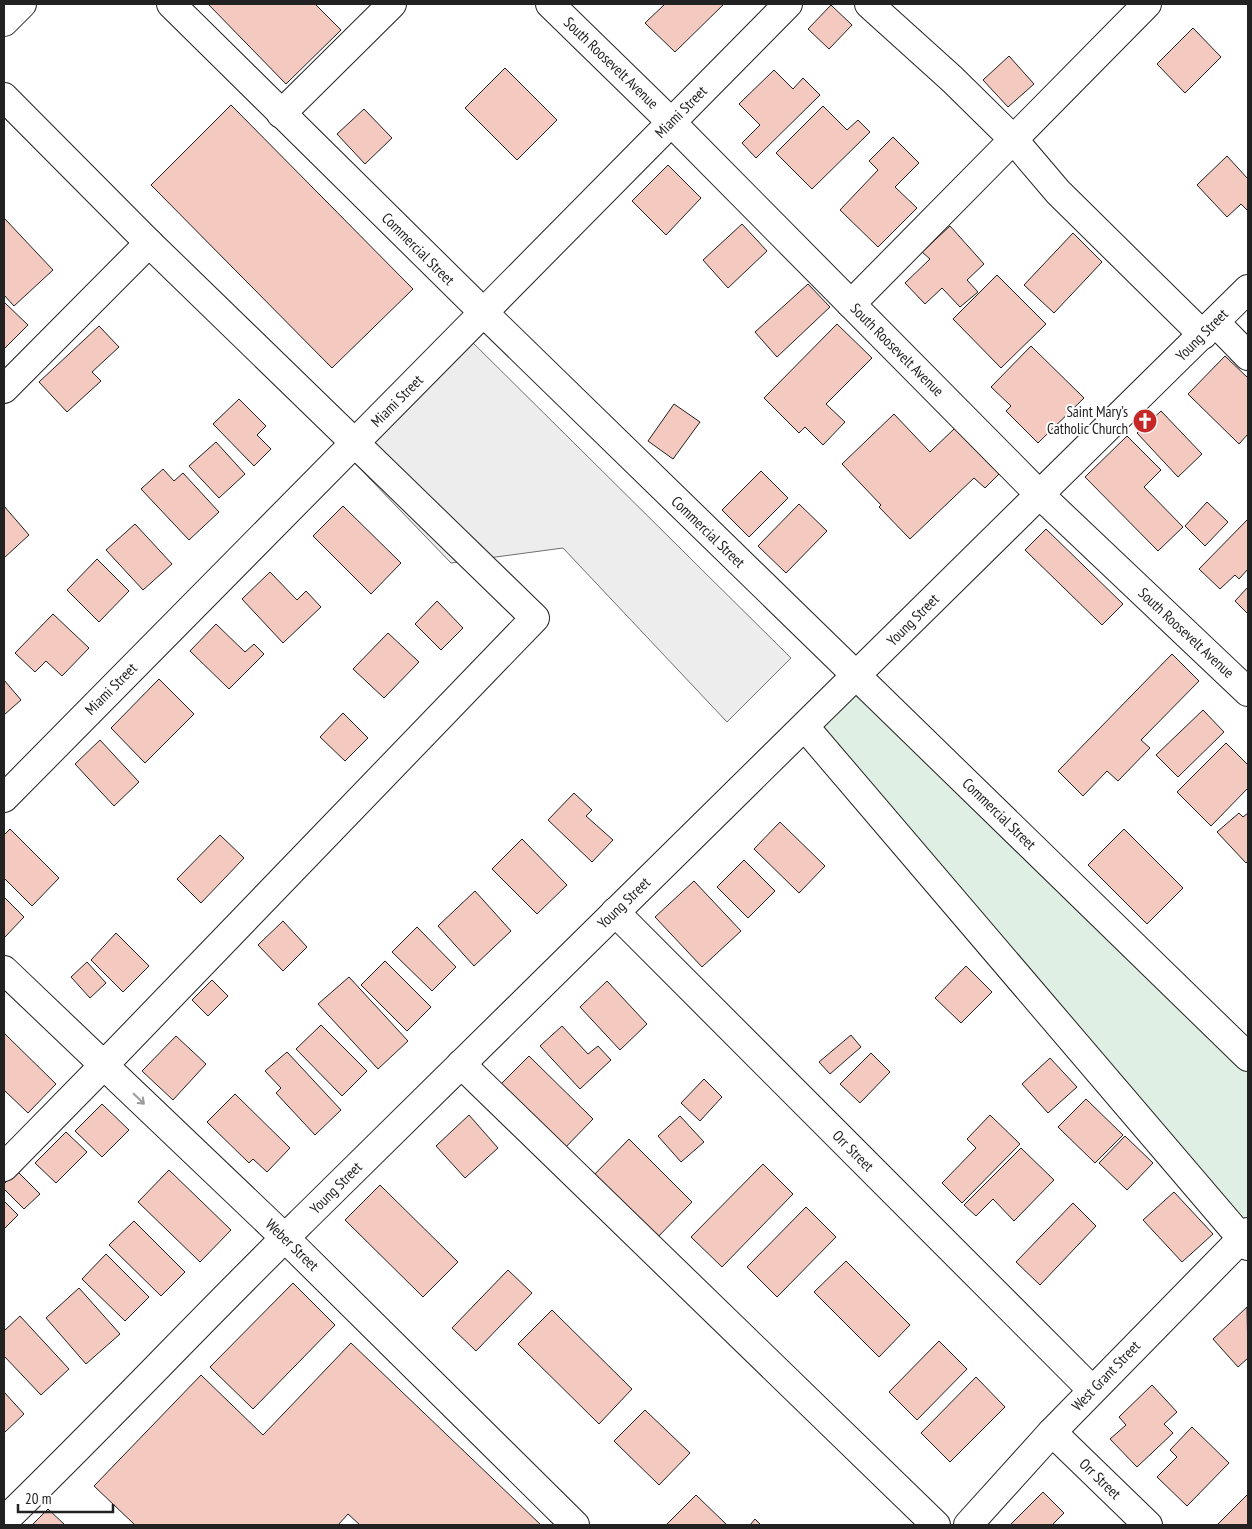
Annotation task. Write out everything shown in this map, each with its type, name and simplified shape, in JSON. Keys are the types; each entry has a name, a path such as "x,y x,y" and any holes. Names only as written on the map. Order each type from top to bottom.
{"street":[{"path":"4,22 22,4"},
{"name":"Commercial Street","path":"171,4 484,313 1248,1057"},
{"path":"281,114 392,4"},
{"name":"South Roosevelt Avenue","path":"550,4 671,122 1039,494 1248,692"},
{"name":"Miami Street","path":"4,798 788,4"},
{"path":"869,4 952,79 1013,139 1058,192 1209,328 1248,356"},
{"path":"851,304 1147,4"},
{"path":"4,97 149,243 535,618 104,1066 4,1167"},
{"path":"4,388 149,243"},
{"name":"Young Street","path":"4,1521 285,1238 614,912 805,727 1248,289"},
{"path":"805,727 1246,1238"},
{"name":"Orr Street","path":"614,912 1092,1390"},
{"name":"Weber Street","path":"4,970 285,1238 575,1525"},
{"path":"461,1064 936,1525"},
{"name":"West Grant Street","path":"968,1525 1092,1390 1246,1238"},
{"name":"Orr Street","path":"1052,1432 1148,1525"}],"green space":[{"path":"857,676 1248,1057 1248,1232 805,727"}],"shaded area":[{"path":"464,334 791,658 727,722 563,548 451,563 345,453"}],"building":[{"path":"208,4 315,4 341,30 286,84"},
{"path":"665,4 724,4 675,52 645,23"},
{"path":"831,5 852,25 829,49 808,29"},
{"path":"1193,28 1221,57 1185,93 1157,64"},
{"path":"1009,56 1034,84 1008,107 983,80"},
{"path":"505,68 557,120 517,160 465,108"},
{"path":"774,70 793,89 803,78 820,95 756,158 742,143 760,125 739,104"},
{"path":"231,105 413,289 332,368 151,185"},
{"path":"823,106 847,130 858,120 870,132 812,189 776,153"},
{"path":"364,109 392,138 365,164 337,134"},
{"path":"893,137 919,163 895,187 917,208 878,247 840,210 878,170 869,161"},
{"path":"1227,156 1248,179 1248,211 1241,204 1227,217 1197,185"},
{"path":"668,165 701,198 666,235 632,201"},
{"path":"5,219 53,270 14,306 4,295"},
{"path":"742,224 767,251 728,288 703,260"},
{"path":"950,226 984,264 967,280 978,292 960,307 942,288 925,304 905,283 930,259 922,252"},
{"path":"1073,233 1102,262 1054,313 1024,285"},
{"path":"997,275 1046,324 1001,368 953,319"},
{"path":"808,284 830,307 777,357 755,332"},
{"path":"4,302 28,325 4,349"},
{"path":"837,324 872,358 826,404 845,422 823,445 805,427 799,433 764,398"},
{"path":"99,326 119,347 92,372 101,381 67,412 39,382"},
{"path":"1031,346 1084,398 1038,443 1006,411 1011,406 991,387"},
{"path":"1225,356 1248,378 1248,434 1239,444 1188,394"},
{"path":"239,399 266,426 257,435 271,449 254,466 213,424"},
{"path":"674,404 700,422 673,459 648,441"},
{"path":"1161,411 1202,454 1178,477 1137,433"},
{"path":"894,414 930,452 955,428 999,474 985,488 974,478 910,539 842,464"},
{"path":"1127,436 1161,470 1144,487 1183,527 1158,551 1085,477"},
{"path":"216,442 245,474 219,498 189,466"},
{"path":"163,469 174,481 183,473 219,512 189,540 141,489"},
{"path":"761,471 788,498 749,537 722,510"},
{"path":"1207,502 1228,522 1205,546 1185,526"},
{"path":"799,504 827,531 786,573 758,546"},
{"path":"4,506 29,535 4,558"},
{"path":"343,506 401,563 371,594 313,536"},
{"path":"1248,519 1248,569 1239,579 1235,575 1220,589 1199,569"},
{"path":"135,524 172,564 143,590 106,550"},
{"path":"1046,529 1123,604 1102,625 1025,550"},
{"path":"97,559 129,591 99,622 67,590"},
{"path":"270,572 297,600 306,591 321,607 283,643 242,599"},
{"path":"1248,587 1248,614 1235,601"},
{"path":"437,601 463,628 441,650 415,624"},
{"path":"53,614 89,648 62,676 46,661 35,672 15,653"},
{"path":"216,624 245,652 254,644 264,654 229,689 190,651"},
{"path":"388,633 419,662 384,698 353,669"},
{"path":"1172,654 1199,681 1141,740 1150,748 1118,781 1107,771 1083,796 1058,771"},
{"path":"159,679 194,714 145,763 111,728"},
{"path":"4,680 21,700 4,715"},
{"path":"1203,710 1224,732 1178,777 1156,755"},
{"path":"343,713 368,738 345,761 320,737"},
{"path":"100,740 139,782 114,806 75,764"},
{"path":"1226,743 1248,765 1248,788 1211,826 1177,792"},
{"path":"574,793 592,810 586,816 613,840 592,862 548,820"},
{"path":"1239,813 1243,817 1248,813 1248,861 1246,863 1217,832"},
{"path":"780,822 825,866 799,893 754,849"},
{"path":"10,829 59,878 32,906 4,878 4,835"},
{"path":"1124,829 1183,888 1147,924 1088,865"},
{"path":"220,835 244,858 201,903 177,879"},
{"path":"522,839 567,885 537,914 492,869"},
{"path":"744,860 775,891 748,918 717,887"},
{"path":"694,881 741,931 702,967 655,917"},
{"path":"475,891 511,931 474,966 438,926"},
{"path":"4,897 24,917 4,938"},
{"path":"283,921 307,947 283,971 258,945"},
{"path":"417,927 456,967 432,991 392,952"},
{"path":"116,933 149,966 123,992 91,960"},
{"path":"385,961 431,1007 407,1031 361,985"},
{"path":"87,962 106,983 90,998 71,977"},
{"path":"966,966 992,992 961,1023 935,998"},
{"path":"349,977 408,1041 378,1069 318,1004"},
{"path":"212,980 228,996 208,1016 192,1000"},
{"path":"607,981 647,1024 620,1050 580,1007"},
{"path":"321,1025 367,1071 342,1096 296,1049"},
{"path":"562,1026 588,1054 598,1046 611,1060 580,1089 540,1046"},
{"path":"4,1033 56,1084 28,1113 4,1090"},
{"path":"851,1035 861,1047 830,1074 819,1062"},
{"path":"176,1036 206,1064 173,1100 142,1071"},
{"path":"287,1052 341,1110 315,1135 276,1093 281,1088 265,1071"},
{"path":"871,1053 890,1072 860,1103 840,1084"},
{"path":"529,1056 593,1119 561,1152 497,1088"},
{"path":"1050,1058 1077,1087 1048,1113 1022,1084"},
{"path":"704,1079 722,1097 700,1121 681,1103"},
{"path":"235,1094 290,1148 267,1172 253,1159 249,1163 207,1122"},
{"path":"1086,1099 1123,1135 1095,1163 1058,1127"},
{"path":"102,1104 129,1130 102,1157 75,1131"},
{"path":"469,1115 498,1148 465,1178 436,1146"},
{"path":"990,1115 1020,1144 962,1203 942,1183 976,1148 967,1139"},
{"path":"680,1116 704,1142 681,1162 658,1136"},
{"path":"66,1132 87,1152 56,1183 35,1163"},
{"path":"1125,1136 1153,1163 1127,1190 1099,1163"},
{"path":"629,1139 692,1202 653,1242 590,1179"},
{"path":"1021,1148 1054,1180 1014,1221 993,1199 976,1216 964,1205"},
{"path":"763,1164 793,1194 722,1267 691,1237"},
{"path":"169,1170 231,1230 200,1262 138,1202"},
{"path":"17,1171 40,1194 24,1209 4,1189 4,1184"},
{"path":"380,1185 458,1262 423,1297 345,1220"},
{"path":"1174,1192 1213,1234 1182,1262 1143,1220"},
{"path":"4,1201 18,1215 4,1229"},
{"path":"1073,1203 1096,1226 1040,1285 1016,1262"},
{"path":"806,1207 836,1237 777,1297 747,1267"},
{"path":"134,1221 185,1272 161,1296 109,1245"},
{"path":"106,1254 149,1297 125,1321 82,1279"},
{"path":"846,1261 910,1325 879,1357 814,1292"},
{"path":"508,1270 532,1293 476,1351 452,1328"},
{"path":"293,1283 335,1325 253,1409 210,1367"},
{"path":"79,1288 120,1334 86,1364 46,1318"},
{"path":"1247,1307 1248,1358 1238,1367 1213,1339"},
{"path":"552,1310 632,1389 599,1424 518,1344"},
{"path":"20,1316 69,1369 41,1395 4,1356 4,1331"},
{"path":"939,1341 967,1369 917,1420 889,1392"},
{"path":"351,1343 541,1525 360,1525 348,1514 338,1525 135,1525 94,1486 201,1375 263,1435"},
{"path":"976,1377 1005,1407 950,1462 921,1433"},
{"path":"1152,1385 1177,1412 1164,1424 1173,1433 1137,1467 1110,1439 1126,1425 1119,1417"},
{"path":"4,1392 24,1414 4,1433"},
{"path":"645,1410 690,1453 659,1485 614,1441"},
{"path":"1192,1427 1229,1463 1187,1506 1157,1477 1177,1457 1170,1450"},
{"path":"1043,1492 1064,1513 1052,1525 1010,1525"},
{"path":"1248,1494 1248,1525 1217,1525"},
{"path":"696,1495 727,1525 668,1525"},
{"path":"48,1509 65,1525 32,1525"},
{"path":"755,1519 761,1525 750,1525"}],"place":[{"name":"Saint Mary’s Catholic Church","path":"1145,421"}]}
